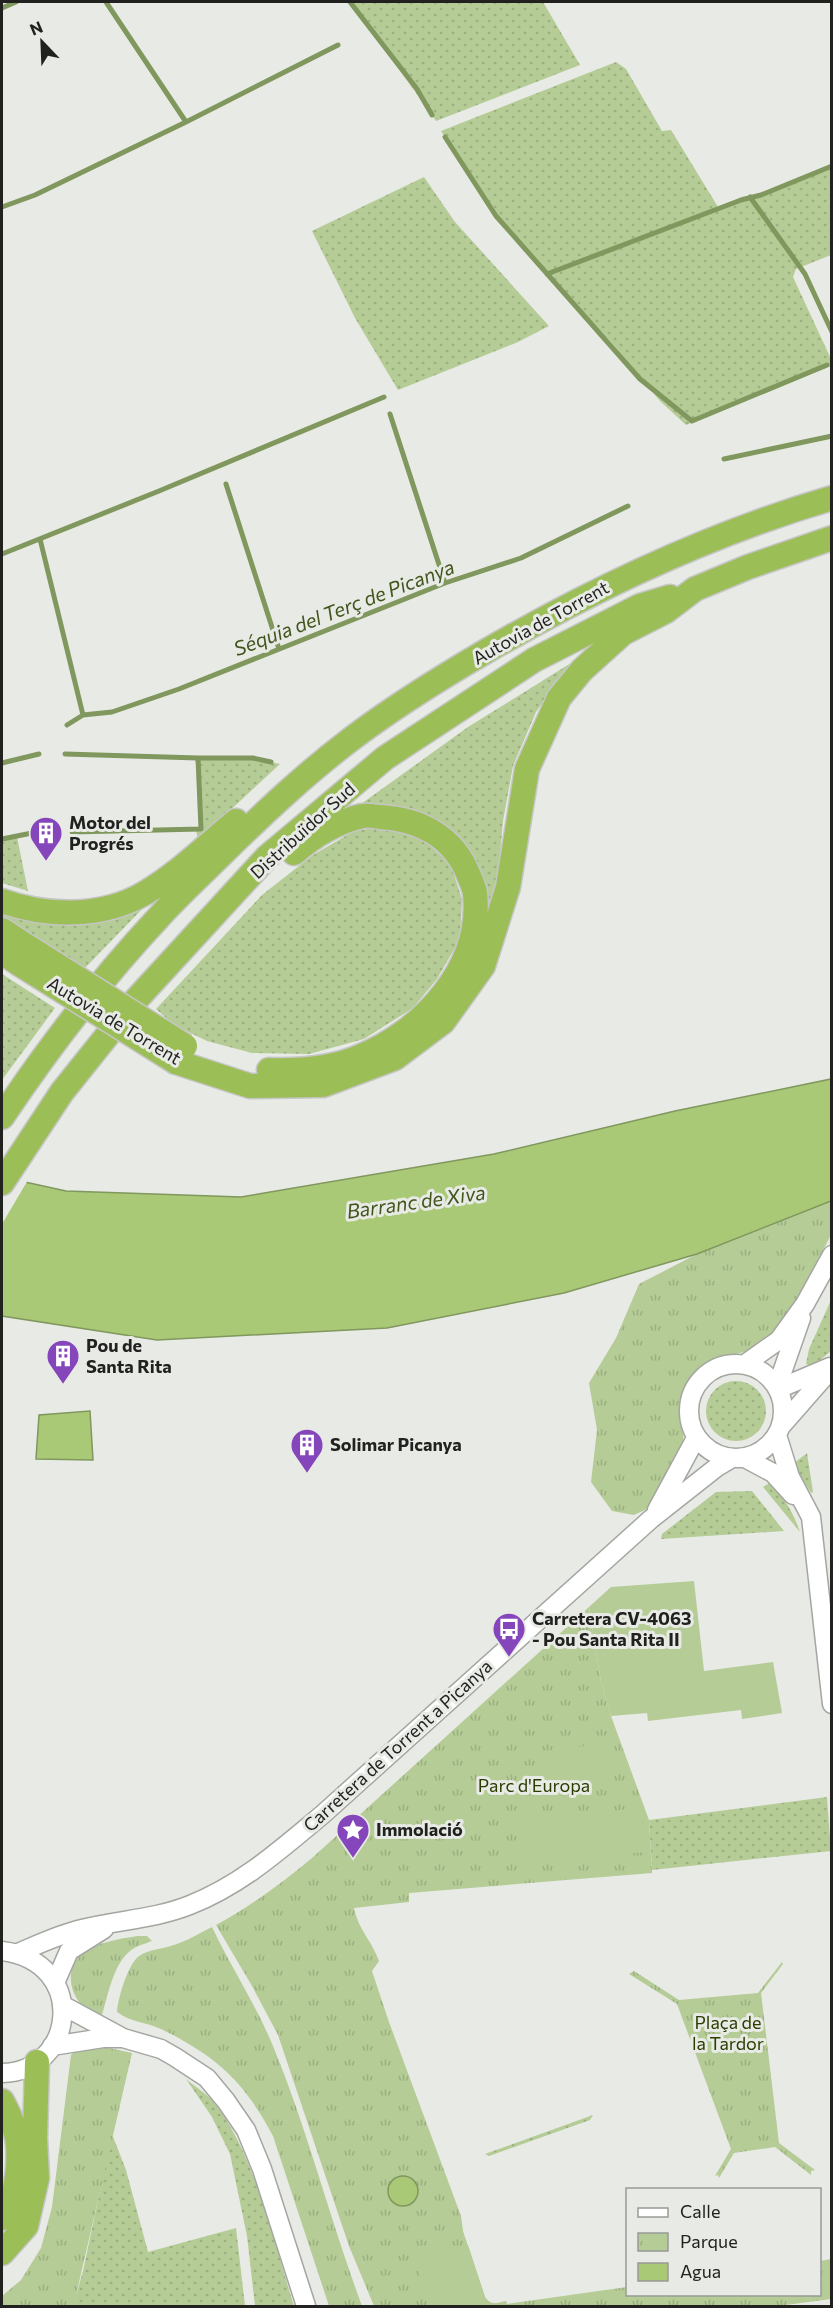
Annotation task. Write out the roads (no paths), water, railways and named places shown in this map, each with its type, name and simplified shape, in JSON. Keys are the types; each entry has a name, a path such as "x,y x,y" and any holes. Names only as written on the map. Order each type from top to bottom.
{"highway":[{"name":"Autovia de Torrent","path":"278,799 350,740 418,692 511,637 606,587 683,552 801,507 831,498"},
{"name":"Autovia de Torrent","path":"180,1054 250,1086 323,1085 395,1058 443,1022 483,966 508,887 527,769 559,698 582,670 623,633 666,611 695,589 748,567 831,538"},
{"name":"Distribuïdor Sud","path":"2,1183 62,1092 134,1002 267,857 385,758 534,660 640,606 695,589"},
{"path":"2,901 54,912 81,912 111,908 145,894 177,871 239,818 278,799"},
{"name":"Distribuïdor Sud","path":"2,1117 74,1017 159,916 278,799"},
{"path":"2,930 16,954 180,1054 214,1060 249,1070 285,1071 359,1057 397,1036 432,1007 459,974 472,941 476,914 475,890 465,864 448,841 428,828 398,818 364,816 333,827 303,844 266,876 240,889"},
{"path":"2,2253 26,2226 37,2178 35,2138 44,2054"},
{"path":"2,2101 10,2116 18,2144 16,2180 7,2211 2,2218"}],"street":[{"path":"777,1388 806,1304 831,1255"},
{"path":"745,1364 779,1340 806,1304"},
{"path":"811,1517 773,1473 738,1458 718,1455 696,1438 690,1423 689,1406 693,1391 702,1378 716,1368 745,1364 770,1377 782,1400 779,1430 790,1477 811,1517 831,1704"},
{"path":"777,1388 831,1367"},
{"path":"738,1458 763,1450 831,1367"},
{"path":"651,1519 696,1438"},
{"name":"Carretera de Torrent a Picanya","path":"10,1952 79,1929 150,1917 179,1909 232,1886 266,1862 322,1815 651,1519 717,1467 738,1458"},
{"name":"Carretera de Torrent a Picanya","path":"55,1983 69,1951 116,1921"},
{"path":"2,2073 22,2070 44,2054 59,2034 62,2020 62,2006 55,1983 39,1965 10,1952"},
{"path":"62,2006 123,2038 161,2049 184,2062 207,2078 226,2101 246,2130 262,2169 306,2307"},
{"path":"44,2054 103,2038 123,2038"}],"water":[{"name":"Barranc de Xiva","path":"831,1079 831,1201 697,1254 564,1293 387,1328 157,1340 2,1316 2,1177 66,1191 241,1197 494,1154 675,1111"},
{"path":"90,1411 93,1460 36,1459 39,1415"},
{"path":"403,2176 414,2180 418,2191 414,2202 403,2206 392,2202 388,2191 392,2180"}],"waterway":[{"path":"2,8 16,2"},
{"path":"106,2 186,122"},
{"path":"350,2 417,89 432,115"},
{"path":"2,207 35,195 338,45"},
{"path":"445,137 496,216 640,379 692,421 827,365"},
{"path":"547,274 741,200 761,195 832,166"},
{"path":"750,197 805,274 832,332"},
{"path":"2,554 384,397"},
{"path":"390,414 445,583"},
{"path":"724,459 832,436"},
{"path":"226,484 279,649"},
{"name":"Séquia del Terç de Picanya","path":"67,725 83,715 112,712 179,689 445,583 521,558 628,506"},
{"path":"40,539 83,715"},
{"name":"Séquia del Terç de Picanya","path":"2,763 39,754"},
{"path":"65,754 198,758"},
{"path":"72,832 201,829 198,758 253,758 271,762"},
{"path":"2,839 46,832"}],"place":[{"name":"Motor del Progrés","path":"46,862"},
{"name":"Pou de Santa Rita","path":"63,1385"},
{"name":"Solimar Picanya","path":"307,1474"},
{"name":"Carretera CV-4063 - Pou Santa Rita II","path":"509,1658"},
{"name":"Immolació","path":"353,1859"}],"park label":[{"name":"Parc d'Europa","path":"534,1786"},
{"name":"Plaça de la Tardor","path":"728,2033"}]}
